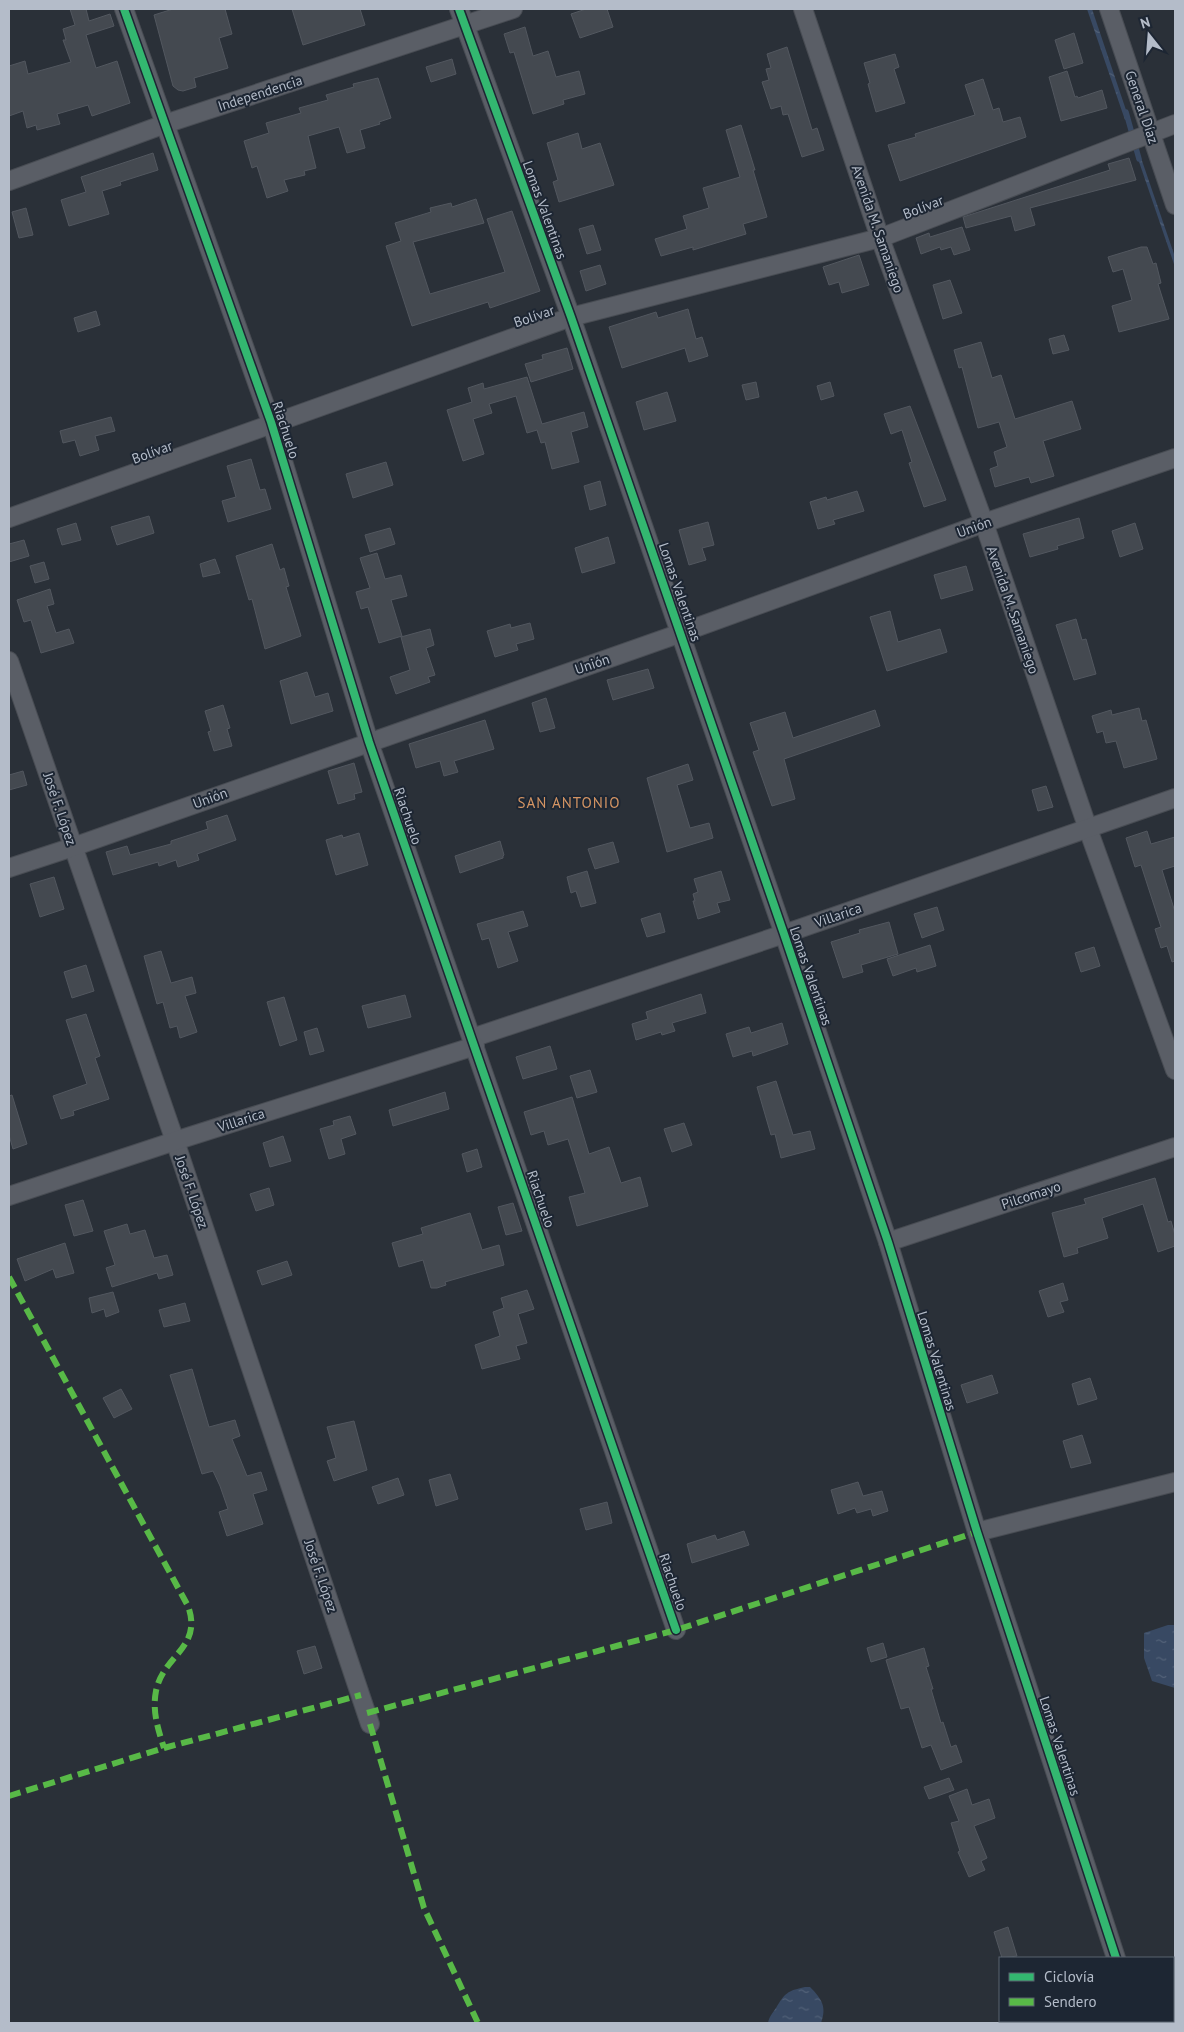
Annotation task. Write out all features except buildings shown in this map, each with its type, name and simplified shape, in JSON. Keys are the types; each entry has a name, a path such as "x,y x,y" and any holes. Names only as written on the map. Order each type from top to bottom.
{"street":[{"name":"Riachuelo","path":"124,9 271,422 369,742 676,1630"},
{"name":"Independencia","path":"9,181 462,17 513,9"},
{"name":"Avenida M. Samaniego","path":"802,9 880,238 984,523 1088,829 1175,1070"},
{"name":"General Díaz","path":"1109,9 1139,137 1175,205"},
{"name":"Lomas Valentinas","path":"462,17 571,316 888,1242 977,1532 1116,1957"},
{"name":"Bolívar","path":"9,518 271,422 571,316 880,238 1175,124"},
{"name":"Unión","path":"9,868 681,633 984,523 1175,458"},
{"name":"José F. López","path":"9,662 175,1140 370,1724"},
{"name":"Villarica","path":"9,1196 473,1042 1175,798"},
{"name":"Pilcomayo","path":"888,1242 1175,1147"},
{"path":"977,1532 1175,1482"}],"water":[{"path":"1087,9 1092,9 1129,119 1125,120"},
{"path":"1139,152 1175,257 1175,267 1136,153"},
{"path":"1168,1625 1175,1625 1175,1688 1152,1681 1144,1658 1144,1633"},
{"path":"810,1987 818,1995 822,2004 824,2012 821,2023 768,2023 784,1996 790,1991"}],"waterway":[{"path":"1126,112 1139,159"}],"marked path":[{"path":"9,1277 188,1606 191,1620 190,1632 186,1642 166,1668 156,1691 155,1713 164,1748"},
{"path":"367,1713 676,1630 977,1532"},
{"path":"9,1796 164,1748 361,1695"},
{"path":"370,1724 424,1908 478,2023"}],"cycle path":[{"path":"124,9 271,422 369,742 676,1630"},
{"path":"459,9 571,317 888,1242 977,1532 1116,1957"}],"district":[{"name":"SAN ANTONIO","path":"569,803"}]}
